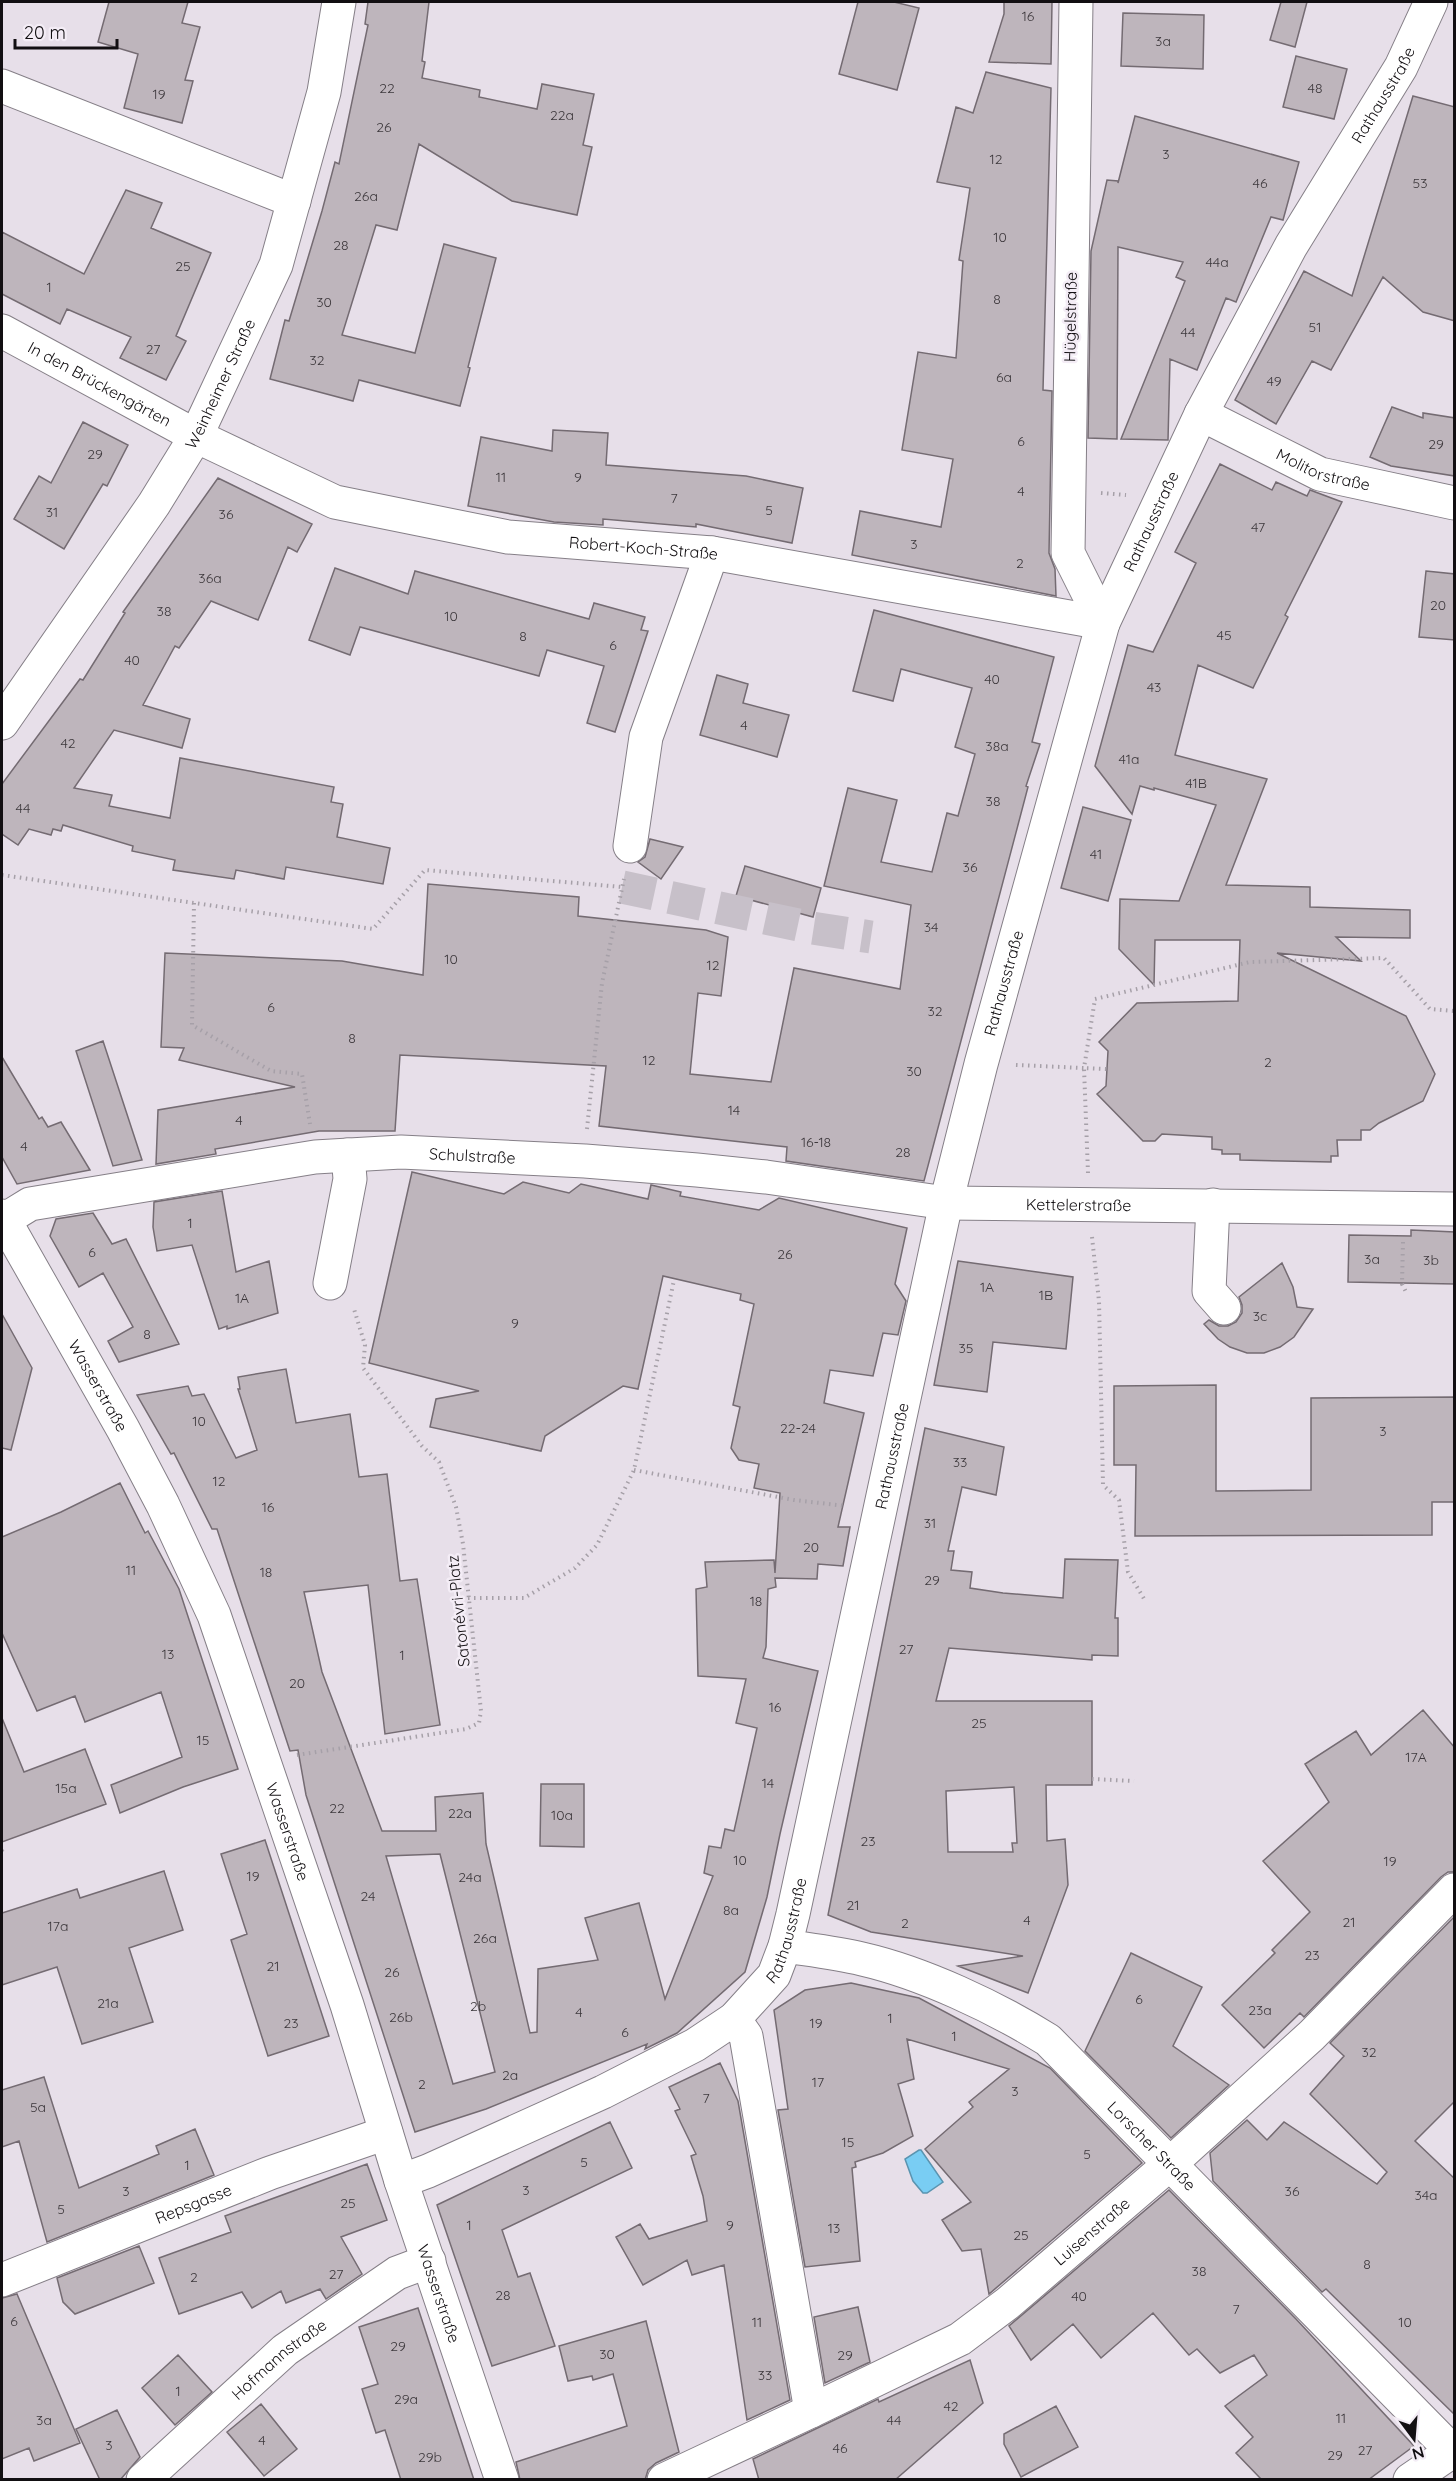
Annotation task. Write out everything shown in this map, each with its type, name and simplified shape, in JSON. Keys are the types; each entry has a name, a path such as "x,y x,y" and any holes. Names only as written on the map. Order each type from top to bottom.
{"street":[{"name":"Weinheimer Straße","path":"6,706 154,504 196,436 276,265 324,92 339,2"},
{"name":"Hügelstraße","path":"1076,2 1067,492 1068,553 1103,623"},
{"name":"Rathausstraße","path":"401,2181 603,2092 695,2045 734,2019 774,1975 785,1946 946,1203 981,1064 1103,623 1201,414 1291,246 1401,67 1431,2"},
{"path":"2,86 294,201"},
{"name":"In den Brückengärten","path":"2,331 196,436"},
{"name":"Molitorstraße","path":"1201,414 1320,474 1455,503"},
{"name":"Robert-Koch-Straße","path":"196,436 335,502 508,537 712,553 1103,623"},
{"path":"630,846 646,737 712,553"},
{"name":"Schulstraße","path":"3,1218 30,1204 315,1157 401,1152 585,1161 766,1177 946,1203"},
{"path":"330,1283 350,1179 348,1155"},
{"name":"Kettelerstraße","path":"946,1203 1455,1209"},
{"path":"1213,1205 1209,1291 1224,1308"},
{"name":"Wasserstraße","path":"3,1218 123,1429 163,1505 214,1615 347,2005 401,2181 502,2480"},
{"name":"Luisenstraße","path":"664,2480 960,2339 1008,2303 1171,2163 1312,2035 1455,1890"},
{"name":"Lorscher Straße","path":"785,1946 863,1959 929,1980 1023,2024 1048,2040 1454,2451"},
{"path":"734,2019 746,2036 811,2411"},
{"name":"Repsgasse","path":"2,2280 270,2173 386,2133"},
{"name":"Hofmannstraße","path":"143,2480 285,2350 397,2273 429,2261"},
{"path":"1410,2480 1454,2451"}],"path":[{"path":"1067,492 1163,496"},
{"path":"585,1161 602,983 630,846"},
{"path":"2,875 372,929 425,870 622,887"},
{"path":"194,903 192,1026 271,1071 302,1074 315,1157"},
{"path":"1146,1602 1128,1572 1119,1500 1103,1485 1098,1301 1089,1205 1084,1068 1095,999 1250,963 1384,958 1430,1009 1455,1011"},
{"path":"981,1064 1107,1069"},
{"path":"1404,1208 1402,1284 1407,1294"},
{"path":"468,1598 524,1598 549,1581 575,1568 597,1545 634,1470 674,1280"},
{"name":"Satonévri-Platz","path":"265,1766 292,1756 466,1729 479,1723 481,1711 463,1544 456,1507 439,1461 422,1446 363,1368 365,1345 354,1309"},
{"path":"634,1470 794,1500 881,1509"},
{"path":"1092,1779 1134,1781"}],"water":[{"path":"919,2150 943,2182 927,2193 923,2193 913,2181 905,2159"}],"building":[{"path":"109,2 188,2 182,23 200,27 185,80 193,81 182,123 124,108 138,54 98,42"},
{"path":"368,2 429,2 422,78 480,90 479,97 537,109 542,84 594,94 583,145 592,147 577,215 512,201 419,144 397,230 376,225 342,335 415,353 444,244 496,258 460,406 359,380 353,401 270,379 285,320 289,321 335,162 339,164 368,25 365,24"},
{"path":"858,2 894,2 919,8 897,90 839,74"},
{"path":"1004,2 1052,2 1051,64 989,62 1004,14"},
{"path":"1281,2 1307,2 1295,47 1270,40"},
{"path":"1123,13 1204,15 1203,69 1121,66"},
{"path":"1296,56 1347,69 1334,119 1283,107"},
{"path":"986,72 1051,88 1043,390 1052,391 1049,553 1055,569 1056,596 852,555 860,511 941,527 953,459 902,450 918,352 956,358 963,261 959,260 970,188 937,182 956,107 973,113"},
{"path":"1413,96 1455,107 1455,321 1423,312 1383,277 1331,370 1312,361 1276,424 1235,400 1304,271 1352,296"},
{"path":"1135,116 1299,162 1283,220 1271,217 1236,302 1226,298 1197,370 1170,359 1168,440 1121,439 1185,281 1176,277 1183,262 1118,247 1117,439 1088,438 1091,251 1107,180 1118,181 1118,183"},
{"path":"126,190 162,203 151,228 211,253 176,336 186,341 166,380 120,358 131,337 67,309 60,324 2,294 2,232 84,274"},
{"path":"1392,407 1423,418 1423,413 1455,418 1455,476 1391,466 1370,457"},
{"path":"83,422 128,445 107,486 103,484 64,549 14,519 39,476 51,483"},
{"path":"553,430 608,433 606,465 746,476 803,488 792,543 696,524 696,527 603,519 603,525 554,522 468,506 481,437 552,451"},
{"path":"1220,464 1272,490 1276,482 1307,496 1310,490 1342,502 1285,615 1288,617 1253,688 1198,665 1175,755 1267,779 1226,885 1310,887 1310,907 1410,910 1410,938 1336,937 1361,961 1277,953 1406,1016 1435,1074 1423,1101 1379,1123 1370,1130 1361,1130 1361,1140 1337,1140 1338,1156 1331,1156 1331,1162 1240,1160 1240,1154 1222,1154 1222,1150 1212,1149 1212,1137 1162,1134 1155,1141 1143,1141 1097,1094 1106,1086 1108,1051 1099,1042 1137,1003 1238,1001 1240,940 1155,940 1154,985 1119,949 1120,899 1179,901 1216,805 1140,786 1132,814 1095,766 1128,645 1153,652 1196,563 1175,552"},
{"path":"218,478 312,524 297,552 288,547 258,620 211,601 179,648 175,646 143,705 190,719 182,748 114,730 74,788 112,795 109,806 170,818 180,758 334,787 331,802 343,804 337,837 390,848 383,884 286,867 284,879 236,870 234,879 173,870 175,860 132,851 133,846 63,825 61,831 53,829 51,835 29,829 18,845 2,834 2,784 80,679 83,680 125,613 123,612"},
{"path":"335,568 408,594 415,571 589,619 594,603 645,617 641,630 648,631 615,732 587,723 604,666 547,650 539,676 360,627 350,655 309,640"},
{"path":"1426,571 1455,574 1455,640 1419,637"},
{"path":"874,610 1054,657 1032,742 1040,744 1026,786 1028,787 924,1181 786,1161 787,1147 599,1126 606,1066 400,1055 395,1131 319,1131 215,1149 216,1154 156,1164 158,1110 295,1087 179,1060 184,1048 161,1047 165,953 342,961 423,975 428,884 579,897 578,916 706,930 728,937 721,996 698,993 690,1074 771,1082 794,968 900,989 911,905 824,886 848,788 897,800 881,862 932,872 947,813 958,816 975,754 955,747 972,688 901,669 893,701 853,691"},
{"path":"717,675 748,684 743,703 789,715 777,757 700,735"},
{"path":"1083,807 1131,820 1108,901 1061,888"},
{"path":"650,839 683,847 661,879 638,862 645,857"},
{"path":"745,866 821,888 813,917 736,896"},
{"path":"103,1041 142,1160 113,1166 76,1051"},
{"path":"2,1057 39,1119 42,1117 48,1127 61,1122 90,1170 17,1184 2,1157"},
{"path":"412,1172 504,1194 523,1182 569,1193 581,1184 648,1199 651,1185 681,1192 680,1196 759,1210 779,1198 907,1228 895,1284 906,1301 898,1335 883,1333 873,1376 830,1370 824,1403 864,1413 838,1527 850,1527 843,1566 818,1564 817,1579 775,1578 776,1587 768,1589 766,1647 763,1658 818,1671 767,1897 745,1972 677,2033 645,2049 647,2044 486,2109 415,2132 306,1795 298,1750 290,1751 217,1529 212,1529 174,1453 171,1454 137,1395 188,1386 192,1396 204,1394 236,1458 257,1450 238,1389 240,1389 238,1377 286,1369 296,1423 350,1414 359,1477 387,1474 400,1581 417,1579 440,1725 385,1734 368,1585 304,1592 322,1672 382,1831 436,1831 435,1797 483,1793 486,1844 530,2033 537,2032 538,1969 598,1960 585,1918 639,1903 665,1999 713,1876 704,1873 709,1846 721,1848 725,1829 734,1831 757,1728 736,1723 746,1679 698,1676 696,1589 707,1587 705,1562 774,1560 775,1573 780,1493 754,1488 759,1464 739,1460 731,1448 740,1407 733,1405 754,1304 740,1300 741,1294 663,1276 638,1389 623,1386 545,1436 541,1451 430,1427 436,1399 479,1391 369,1363","holes":["440,1854 495,2072 453,2084 386,1856"]},
{"path":"222,1191 236,1272 269,1261 278,1313 227,1329 227,1326 219,1329 192,1245 157,1251 153,1227 154,1202"},
{"path":"93,1213 112,1244 126,1239 179,1344 119,1362 108,1341 133,1327 103,1273 79,1287 50,1236 56,1219"},
{"path":"1411,1230 1455,1232 1455,1284 1348,1282 1349,1235 1411,1236"},
{"path":"958,1261 1073,1277 1066,1349 993,1342 987,1392 934,1385"},
{"path":"1282,1263 1293,1287 1297,1307 1313,1309 1294,1337 1280,1347 1264,1353 1247,1353 1230,1347 1218,1339 1204,1324 1209,1320 1219,1326 1228,1326 1236,1322 1242,1313 1239,1297"},
{"path":"2,1314 32,1368 11,1450 2,1448"},
{"path":"1216,1385 1216,1491 1311,1490 1311,1398 1455,1397 1455,1502 1432,1502 1432,1535 1135,1536 1136,1465 1114,1465 1114,1386"},
{"path":"925,1428 1004,1447 996,1495 962,1487 948,1551 954,1551 951,1570 972,1572 970,1588 1063,1598 1065,1559 1118,1560 1115,1618 1118,1618 1118,1656 1092,1655 1092,1660 949,1648 936,1701 1092,1701 1092,1785 1046,1785 1047,1841 1065,1839 1068,1885 1028,1993 958,1966 1023,1956 871,1932 828,1915","holes":["1014,1787 1017,1843 1012,1843 1013,1852 948,1852 946,1791"]},
{"path":"120,1483 145,1533 148,1531 179,1589 238,1769 183,1787 120,1813 111,1785 182,1757 161,1692 85,1722 75,1696 37,1711 2,1633 2,1537 61,1512"},
{"path":"1423,1710 1455,1748 1455,1872 1448,1872 1441,1877 1304,2017 1300,2013 1264,2048 1222,2005 1275,1953 1272,1950 1310,1912 1263,1861 1329,1802 1305,1764 1356,1731 1371,1755"},
{"path":"2,1718 24,1772 85,1749 106,1804 2,1842"},
{"path":"541,1784 584,1784 584,1847 540,1846"},
{"path":"265,1840 329,2036 268,2056 231,1940 247,1934 221,1854"},
{"path":"164,1871 183,1930 129,1948 153,2022 82,2044 57,1967 2,1985 2,1913 77,1889 80,1898"},
{"path":"1455,1916 1455,2101 1415,2141 1455,2179 1455,2415 1326,2289 1322,2292 1213,2181 1210,2153 1247,2120 1267,2140 1284,2122 1377,2184 1387,2172 1310,2094 1344,2056 1330,2043"},
{"path":"1131,1953 1202,1987 1173,2046 1229,2085 1171,2138 1085,2051"},
{"path":"851,1983 919,1998 1050,2068 1142,2163 989,2294 981,2249 962,2251 942,2220 971,2202 925,2149 973,2107 969,2102 1009,2069 907,2039 914,2079 898,2084 913,2136 883,2153 855,2162 856,2167 852,2168 860,2261 805,2267 778,2110 788,2109 774,2010 805,1990"},
{"path":"720,2063 738,2101 790,2400 747,2420 724,2265 692,2275 687,2260 643,2285 616,2237 640,2224 649,2239 707,2221 703,2196 691,2156 696,2154 675,2111 680,2109 669,2087"},
{"path":"44,2077 79,2188 159,2154 156,2146 195,2129 214,2175 47,2242 19,2141 2,2147 2,2090"},
{"path":"610,2122 632,2168 502,2230 518,2277 530,2273 555,2346 492,2366 437,2205"},
{"path":"367,2164 387,2220 341,2237 362,2274 326,2299 320,2289 286,2303 281,2291 252,2308 242,2292 179,2314 159,2258 231,2232 225,2216"},
{"path":"1169,2190 1296,2319 1414,2446 1368,2480 1262,2480 1236,2453 1253,2437 1225,2406 1267,2375 1254,2355 1220,2373 1197,2349 1189,2355 1153,2313 1101,2358 1073,2324 1031,2360 1009,2326"},
{"path":"139,2246 154,2283 75,2314 63,2302 57,2278"},
{"path":"17,2294 80,2443 34,2461 29,2448 2,2459 2,2298"},
{"path":"858,2307 870,2362 825,2383 814,2317"},
{"path":"418,2308 474,2480 401,2480 385,2430 376,2433 362,2389 378,2384 359,2327"},
{"path":"646,2321 679,2452 656,2463 648,2470 645,2480 520,2480 516,2462 627,2426 613,2374 593,2380 592,2376 568,2381 559,2346"},
{"path":"178,2355 212,2392 175,2425 142,2388"},
{"path":"970,2360 983,2403 895,2480 759,2480 753,2459 878,2399 879,2402"},
{"path":"261,2404 297,2449 264,2476 227,2432"},
{"path":"1056,2406 1078,2447 1021,2477 1004,2444 1004,2434"},
{"path":"117,2410 140,2457 120,2480 100,2480 76,2429"}],"tunnel":[{"path":"622,887 812,928 871,937"}]}
